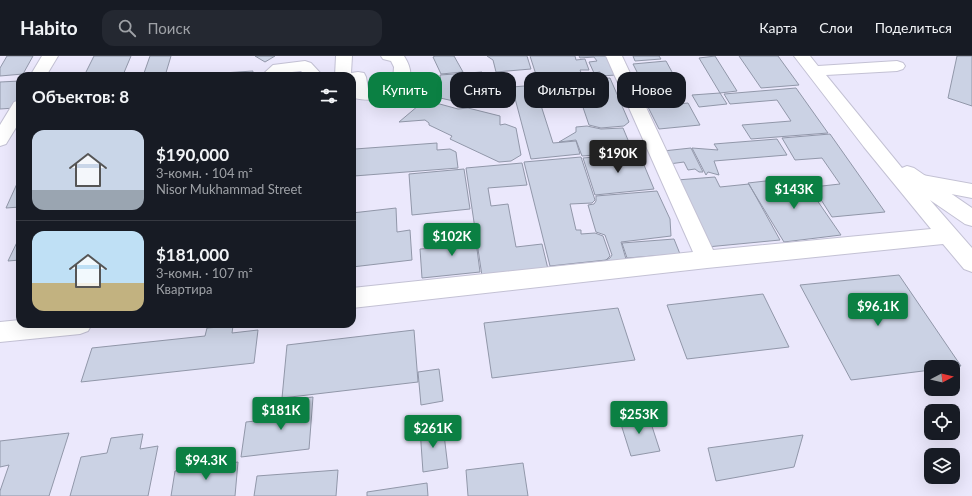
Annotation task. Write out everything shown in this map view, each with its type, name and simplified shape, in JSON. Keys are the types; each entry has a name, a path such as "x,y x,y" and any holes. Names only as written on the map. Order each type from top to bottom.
{"street":[{"path":"40,72 50,56"},
{"path":"343,72 344,56"},
{"path":"356,77 358,77 360,94 377,95 392,90 401,82 402,67 397,58 389,56"},
{"path":"614,56 707,259"},
{"path":"802,56 870,143 972,263"},
{"path":"274,72 279,68 305,66 311,72"},
{"path":"814,71 897,66"},
{"path":"0,140 16,113"},
{"path":"870,143 917,181 972,218"},
{"path":"917,181 972,191"},
{"path":"356,298 707,259 948,235"},
{"path":"0,332 40,328"}],"building":[{"path":"7,56 33,56 24,72 16,72 16,75 0,76 0,68"},
{"path":"94,56 131,56 124,72 86,72"},
{"path":"150,56 171,56 166,72 144,72"},
{"path":"255,56 275,56 265,62"},
{"path":"454,56 463,72 442,74 433,57"},
{"path":"487,56 527,56 531,69 496,72 493,60"},
{"path":"530,56 575,56 576,60 585,59 589,70 580,70 581,72 535,72"},
{"path":"579,56 608,56 616,75 609,75 609,72 594,72 589,62 597,61 594,57 580,58"},
{"path":"633,56 659,56 661,59 635,61"},
{"path":"715,56 737,91 720,93 699,58"},
{"path":"739,56 778,56 799,85 761,88"},
{"path":"957,56 972,56 972,106 948,98"},
{"path":"666,61 672,72 637,72 633,64"},
{"path":"450,74 450,100 442,98 442,75"},
{"path":"609,78 617,94 617,108 623,108 629,122 624,126 601,128 589,125 583,108 609,108"},
{"path":"16,81 15,108 0,109 0,82"},
{"path":"524,86 524,108 542,108 553,143 576,141 580,154 531,159 516,102 516,87"},
{"path":"796,88 828,133 751,139 742,125 791,121 777,100 730,104 724,94"},
{"path":"720,93 727,104 699,107 692,95"},
{"path":"686,103 688,103 700,125 659,129 648,108 686,108"},
{"path":"442,105 450,108 468,108 500,116 500,125 505,124 516,128 521,155 511,161 499,162 450,139 452,136 429,125 429,123 425,120 399,122 416,108 442,108"},
{"path":"587,126 601,129 623,128 633,152 582,156 576,140 559,142 576,132 576,127"},
{"path":"830,134 885,212 832,217 813,187 840,184 822,158 795,160 782,138"},
{"path":"777,139 787,155 714,161 719,175 708,172 706,175 692,148 718,150 714,144"},
{"path":"437,143 437,150 450,149 456,152 458,168 356,176 356,149"},
{"path":"691,148 703,172 699,172 695,169 688,170 684,162 669,164 663,151"},
{"path":"639,153 654,189 595,195 583,158"},
{"path":"581,157 595,200 592,203 570,204 576,230 581,230 581,234 595,233 603,236 610,256 606,260 550,266 524,162"},
{"path":"522,163 527,185 488,188 491,206 508,204 516,247 542,244 548,269 482,276 466,168"},
{"path":"464,169 470,209 412,215 409,174"},
{"path":"715,177 720,187 749,184 780,240 707,247 677,180"},
{"path":"801,177 841,235 784,242 748,183"},
{"path":"16,186 16,207 6,208"},
{"path":"657,191 670,219 671,236 621,242 626,259 602,265 602,262 610,258 612,255 605,235 596,232 588,205 594,204 596,201 596,196"},
{"path":"396,208 397,232 410,230 412,260 356,267 356,213"},
{"path":"474,226 480,272 422,278 420,249 458,246 456,227"},
{"path":"674,239 680,254 627,258 622,243"},
{"path":"16,244 16,260 8,261"},
{"path":"899,275 957,360 924,360 924,371 851,380 800,285"},
{"path":"763,294 789,347 687,359 667,305"},
{"path":"618,308 635,360 492,378 484,323"},
{"path":"207,328 233,328 232,333 258,330 254,363 81,382 92,348 205,336"},
{"path":"414,330 418,382 282,398 287,345"},
{"path":"439,369 443,401 421,405 418,372"},
{"path":"313,397 309,449 241,457 246,422 285,418 287,400"},
{"path":"648,414 660,451 631,456 619,418"},
{"path":"443,426 448,468 423,472 420,429"},
{"path":"69,433 49,496 0,496 0,491 9,465 0,467 0,441"},
{"path":"143,434 140,449 158,446 148,496 70,496 81,457 107,453 111,438"},
{"path":"803,435 794,467 716,481 708,448"},
{"path":"238,462 235,496 171,496 175,471"},
{"path":"523,463 528,496 468,496 466,470"},
{"path":"338,470 336,496 254,496 257,476"},
{"path":"427,483 428,496 367,496 367,492"}]}
